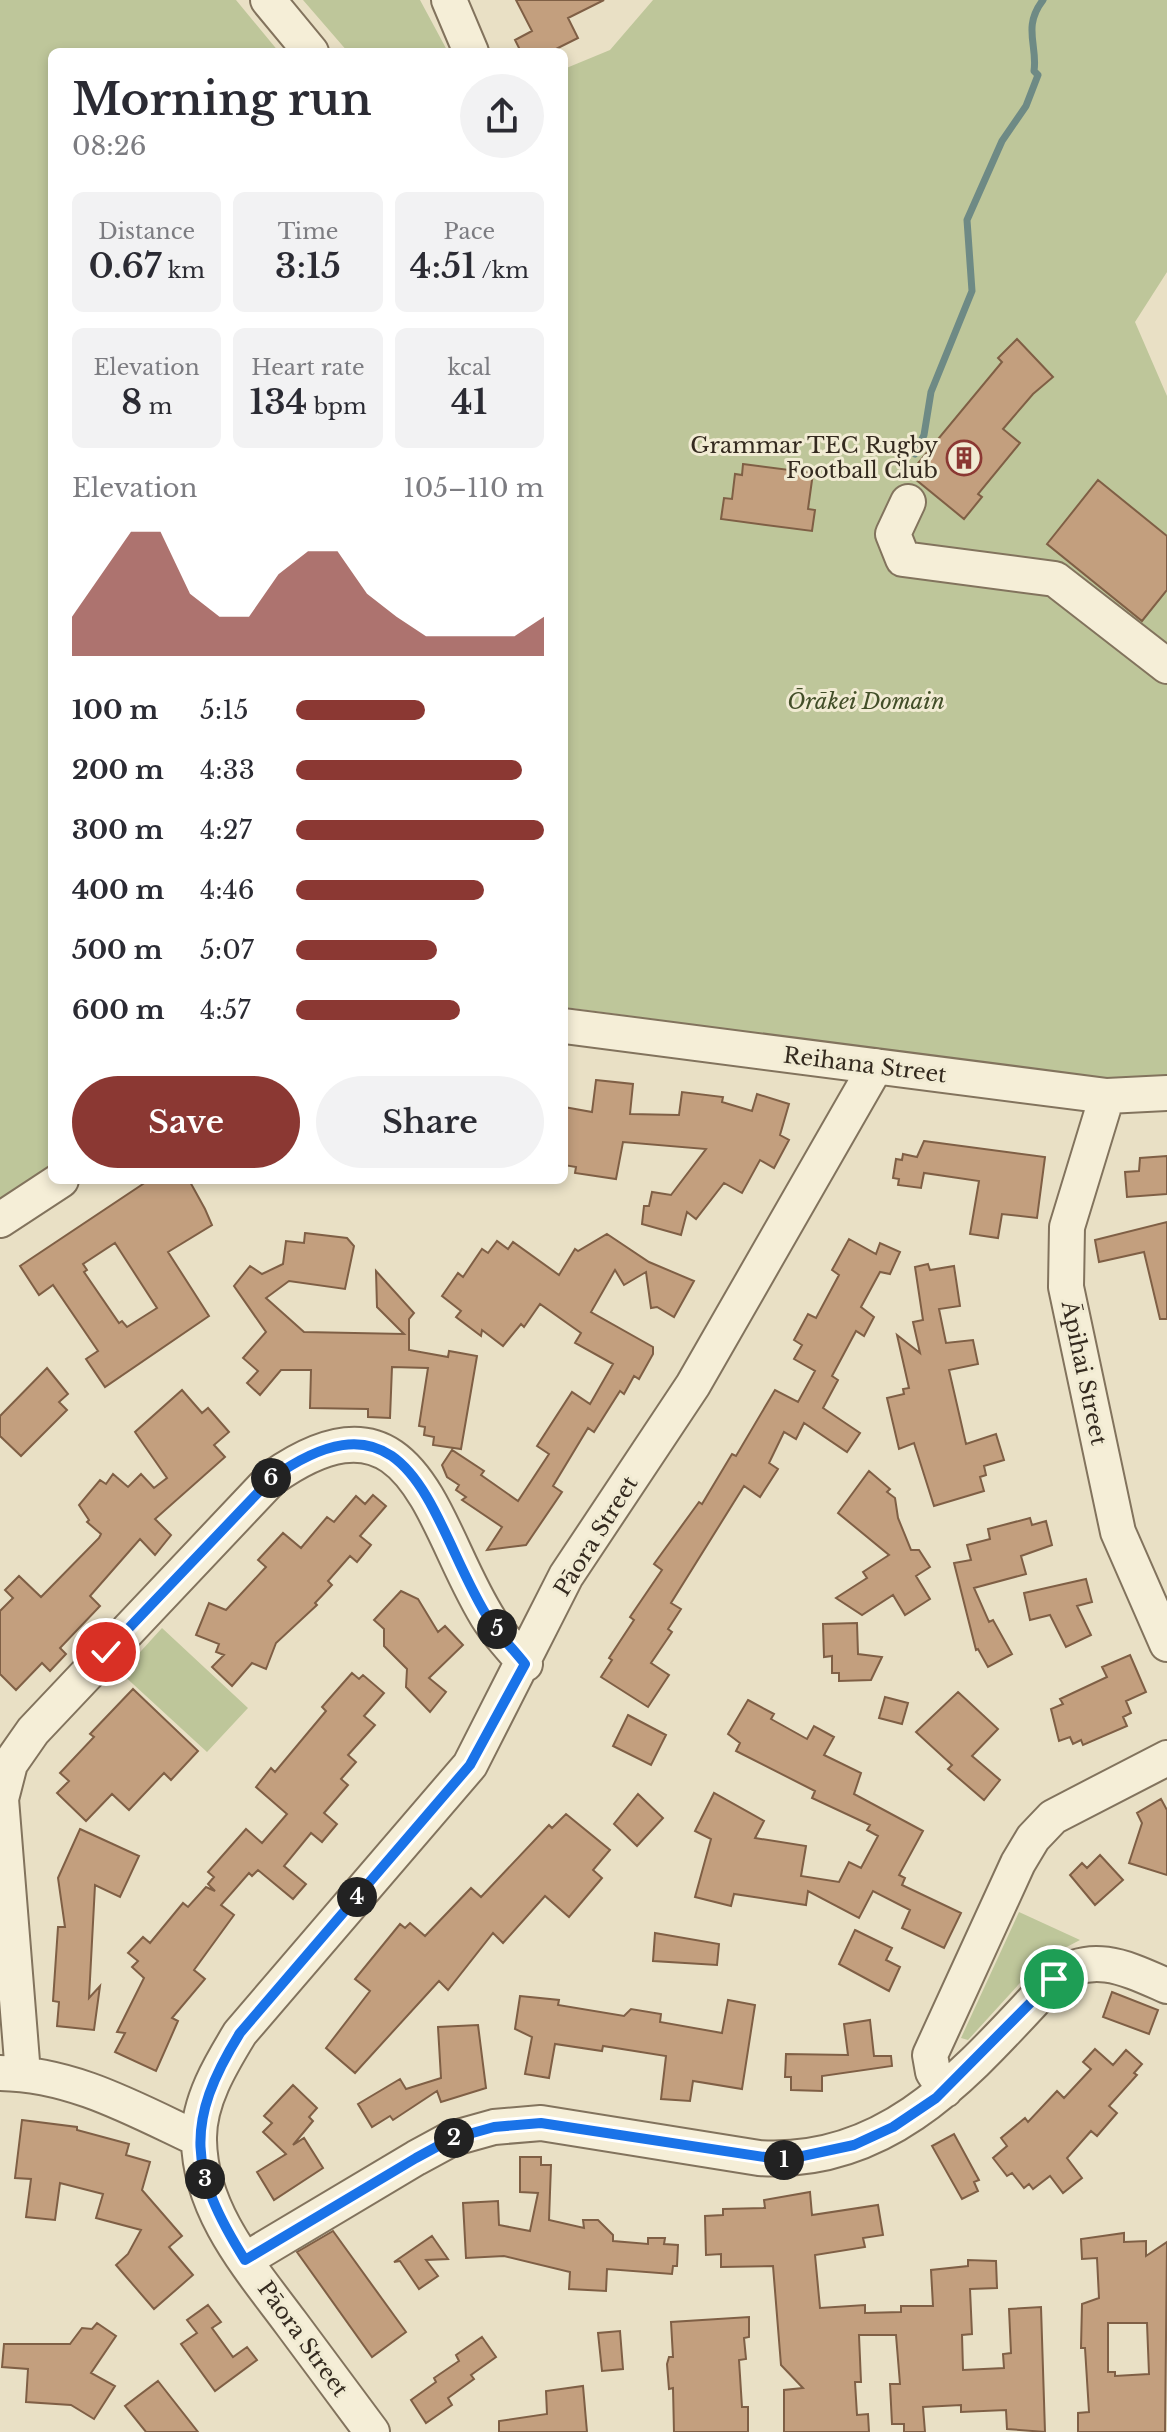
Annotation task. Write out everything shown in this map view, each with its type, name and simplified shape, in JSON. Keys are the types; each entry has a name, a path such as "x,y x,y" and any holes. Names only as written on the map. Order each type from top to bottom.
{"street":[{"path":"268,0 308,48"},
{"path":"449,0 469,48"},
{"path":"908,502 893,534 903,559 1055,579 1167,666"},
{"name":"Reihana Street","path":"568,1027 1107,1096 1167,1093"},
{"name":"Pāora Street","path":"372,2432 245,2260 216,2214 205,2180 198,2139 217,2070 240,2033 470,1765 525,1664 566,1576 693,1385 876,1066"},
{"name":"Āpihai Street","path":"1107,1096 1067,1227 1066,1287 1118,1532 1167,1644"},
{"path":"0,1220 55,1184"},
{"path":"198,2139 85,2087 11,2074 1,1817 10,1764 33,1731 272,1478 289,1465 328,1450 363,1446 394,1456 418,1479 490,1620 525,1664"},
{"path":"945,2090 933,2072 930,2055 1018,1863 1033,1838 1053,1817 1167,1758"},
{"path":"245,2260 451,2139 494,2127 541,2123 784,2160 831,2152 874,2137 945,2090 1054,1979 1074,1966 1111,1964 1167,1986"}],"green space":[{"path":"0,0 236,0 276,48 48,48 48,1169 0,1202"},
{"path":"303,0 420,0 446,48 345,48"},
{"name":"Ōrākei Domain","path":"653,0 1167,0 1167,272 1135,322 1167,396 1167,1079 1125,1082 568,1008 568,67 610,50"},
{"path":"162,1628 248,1708 207,1752 121,1673"},
{"path":"1019,1912 1080,1940 1040,1961 968,2040 961,2038"}],"building":[{"path":"516,0 604,0 568,18 578,38 558,48 519,48 515,40 532,31"},
{"name":"Grammar TEC Rugby Football Club","path":"1017,339 1053,377 1033,394 1003,429 1020,443 978,494 982,497 964,519 909,474 1002,362 998,358"},
{"path":"743,464 813,473 808,509 815,510 812,531 721,519 724,498 732,499 735,474 742,475"},
{"path":"1098,480 1167,536 1167,590 1142,621 1047,544"},
{"path":"596,1080 633,1084 630,1114 679,1115 682,1092 723,1097 722,1102 752,1111 757,1094 789,1104 780,1135 789,1140 774,1168 760,1160 742,1193 724,1183 696,1219 687,1212 681,1235 642,1224 644,1206 649,1206 652,1192 671,1195 706,1149 623,1142 616,1179 575,1173 576,1167 568,1166 568,1108 592,1112"},
{"path":"924,1141 1045,1157 1037,1218 1002,1214 998,1238 970,1234 979,1181 924,1173 921,1188 898,1185 899,1179 893,1178 896,1159 902,1160 903,1154 917,1157"},
{"path":"1167,1156 1167,1194 1127,1197 1125,1172 1139,1171 1140,1158"},
{"path":"143,1184 191,1184 212,1225 168,1252 209,1316 105,1387 86,1359 98,1351 53,1285 39,1295 20,1266","holes":["115,1243 157,1308 127,1327 122,1321 119,1323 84,1272 87,1270 83,1264"]},
{"path":"1167,1222 1167,1319 1160,1319 1144,1252 1099,1262 1095,1240"},
{"path":"305,1233 347,1238 354,1246 345,1289 289,1281 266,1298 304,1332 404,1334 377,1307 376,1271 414,1313 409,1319 409,1350 448,1357 449,1351 477,1356 461,1449 433,1445 434,1437 424,1435 425,1427 419,1426 428,1368 392,1367 390,1418 368,1417 368,1409 310,1408 311,1370 281,1370 260,1395 247,1383 258,1371 243,1358 266,1332 234,1286 250,1266 262,1274 283,1264 286,1241 304,1243"},
{"path":"607,1234 649,1262 694,1281 674,1317 657,1307 651,1308 646,1272 624,1285 615,1270 591,1312 653,1347 653,1354 639,1379 634,1376 624,1394 620,1391 594,1432 588,1428 553,1486 562,1492 526,1545 487,1550 502,1527 462,1500 466,1497 456,1490 459,1485 447,1477 442,1465 452,1450 484,1471 481,1475 518,1501 549,1454 537,1446 572,1392 590,1404 613,1364 575,1343 581,1333 540,1304 524,1327 521,1324 503,1346 482,1330 481,1336 456,1317 461,1311 442,1296 458,1273 463,1277 482,1249 488,1253 497,1241 508,1249 513,1242 559,1275 575,1249 578,1251"},
{"path":"849,1239 876,1254 880,1243 900,1252 890,1274 880,1272 861,1307 874,1317 864,1336 856,1331 832,1376 838,1380 823,1408 860,1433 847,1452 804,1423 796,1439 784,1432 769,1463 778,1469 760,1497 744,1486 671,1603 681,1609 668,1629 672,1632 651,1663 669,1675 648,1707 601,1677 612,1660 609,1658 634,1620 630,1617 662,1570 654,1564 699,1502 702,1504 732,1454 736,1456 775,1390 798,1402 815,1371 794,1359 802,1345 794,1340 808,1314 816,1318 839,1275 832,1270"},
{"path":"928,1264 930,1270 954,1266 960,1306 939,1309 946,1343 973,1340 978,1364 949,1370 966,1444 996,1434 1004,1460 984,1466 986,1475 980,1477 984,1491 934,1506 914,1443 899,1449 887,1398 904,1394 903,1389 909,1388 897,1335 920,1353 913,1322 923,1320 915,1267"},
{"path":"47,1368 68,1394 59,1402 67,1410 21,1456 0,1436 0,1416"},
{"path":"182,1390 202,1413 208,1408 229,1432 214,1445 225,1457 155,1519 171,1535 155,1555 140,1539 90,1596 100,1606 60,1648 66,1654 50,1671 42,1663 16,1690 0,1674 0,1611 13,1598 5,1590 19,1576 41,1597 99,1538 101,1534 87,1522 89,1520 79,1505 100,1480 106,1484 113,1474 128,1487 141,1474 154,1488 167,1478 135,1432"},
{"path":"869,1471 890,1489 887,1492 895,1498 898,1518 911,1550 919,1550 930,1567 916,1576 930,1599 905,1615 893,1595 862,1615 836,1598 867,1578 863,1572 889,1555 838,1513"},
{"path":"373,1495 386,1506 360,1536 371,1545 357,1562 350,1556 328,1581 332,1585 315,1603 317,1605 276,1643 266,1669 252,1663 232,1686 212,1667 224,1655 216,1652 219,1644 196,1635 209,1603 226,1610 266,1567 258,1560 283,1533 301,1548 327,1517 334,1522 356,1496 365,1504"},
{"path":"1030,1518 1032,1525 1046,1521 1052,1545 1021,1556 1026,1574 974,1588 989,1622 993,1620 1012,1654 988,1667 976,1650 954,1563 971,1560 967,1545 990,1539 988,1529"},
{"path":"1086,1579 1092,1602 1077,1606 1091,1635 1066,1647 1050,1615 1030,1620 1024,1593"},
{"path":"401,1591 418,1599 438,1632 445,1626 463,1645 429,1678 446,1692 430,1712 406,1687 407,1669 384,1646 384,1629 374,1620"},
{"path":"857,1623 858,1654 882,1657 871,1680 839,1681 839,1673 832,1673 832,1656 824,1657 823,1624"},
{"path":"1130,1655 1146,1692 1126,1701 1131,1713 1123,1717 1127,1726 1083,1745 1081,1740 1073,1744 1070,1737 1059,1741 1051,1709 1063,1704 1060,1699 1107,1677 1102,1667"},
{"path":"352,1673 359,1679 363,1675 384,1693 364,1716 375,1725 348,1755 356,1762 341,1779 348,1785 324,1813 337,1824 322,1842 311,1833 284,1866 306,1884 293,1899 258,1870 252,1876 249,1873 221,1905 234,1915 194,1970 205,1979 172,2018 178,2021 156,2071 115,2052 125,2033 117,2032 144,1978 132,1967 138,1961 128,1953 143,1937 150,1943 183,1903 188,1907 206,1887 215,1891 208,1884 214,1877 208,1872 246,1829 262,1843 287,1814 256,1787 271,1768 275,1772 326,1711 322,1707"},
{"path":"133,1689 198,1751 171,1780 164,1773 129,1810 112,1794 86,1821 57,1793 69,1781 60,1773 94,1737 90,1734"},
{"path":"958,1692 998,1729 972,1756 1000,1780 984,1800 948,1769 952,1765 916,1732"},
{"path":"885,1697 908,1703 902,1724 879,1718"},
{"path":"748,1700 774,1714 771,1719 807,1739 814,1726 834,1737 824,1755 861,1773 854,1794 923,1831 899,1875 905,1878 902,1885 961,1913 944,1948 902,1928 910,1910 873,1891 859,1918 808,1891 806,1905 734,1894 731,1906 695,1897 711,1839 695,1831 714,1793 764,1821 755,1838 806,1846 801,1876 839,1882 849,1862 861,1868 878,1836 867,1830 870,1825 812,1798 815,1791 736,1751 740,1743 728,1734"},
{"path":"628,1715 666,1735 651,1765 613,1746"},
{"path":"638,1794 663,1818 637,1846 614,1824"},
{"path":"1161,1799 1167,1810 1167,1875 1129,1863 1142,1823 1137,1813"},
{"path":"566,1814 610,1850 593,1870 602,1878 569,1917 545,1896 503,1943 493,1933 448,1990 439,1981 355,2073 326,2048 370,1991 355,1979 400,1924 405,1928 410,1923 425,1936 471,1888 481,1897 549,1825 552,1828"},
{"path":"80,1829 139,1856 120,1897 95,1885 89,1998 100,1986 94,2030 57,2026 59,2002 53,2001 58,1927 65,1927 58,1878"},
{"path":"1100,1855 1123,1880 1095,1905 1070,1875 1082,1863 1087,1868"},
{"path":"855,1930 892,1948 886,1960 900,1967 889,1991 839,1964"},
{"path":"655,1933 719,1944 717,1965 653,1961"},
{"path":"1112,1992 1158,2010 1149,2034 1103,2017"},
{"path":"520,1996 559,2000 558,2005 624,2016 631,2009 661,2014 660,2022 722,2033 728,2000 755,2005 742,2089 693,2081 690,2101 661,2099 666,2056 603,2046 602,2051 555,2044 549,2078 525,2074 532,2037 515,2029"},
{"path":"870,2020 874,2056 891,2056 892,2066 822,2076 822,2091 791,2090 791,2077 785,2077 786,2054 848,2055 844,2024"},
{"path":"478,2025 486,2088 441,2102 437,2091 393,2120 390,2116 372,2127 358,2104 400,2079 406,2089 441,2078 438,2027"},
{"path":"1095,2049 1113,2065 1126,2050 1142,2064 1134,2073 1137,2075 1109,2106 1117,2113 1097,2136 1091,2131 1067,2158 1082,2178 1063,2193 1050,2176 1033,2189 1029,2184 1024,2188 1012,2173 1007,2176 993,2158 1007,2146 1001,2138 1025,2118 1028,2122 1057,2091 1064,2098 1091,2069 1083,2062"},
{"path":"293,2085 317,2108 309,2117 313,2121 293,2145 304,2138 323,2168 274,2200 257,2172 286,2154 263,2132 272,2123 264,2116"},
{"path":"22,2120 77,2127 77,2130 129,2144 126,2155 150,2162 142,2190 182,2236 169,2247 193,2275 154,2309 116,2265 128,2254 141,2230 96,2218 103,2194 60,2183 55,2220 26,2217 31,2179 15,2178"},
{"path":"954,2134 979,2180 974,2182 978,2191 962,2199 932,2146"},
{"path":"520,2157 541,2157 541,2165 551,2165 549,2220 584,2228 583,2220 598,2220 613,2235 613,2241 648,2244 648,2238 665,2238 664,2244 678,2245 677,2266 673,2266 672,2274 607,2269 606,2291 569,2289 570,2272 504,2256 466,2258 463,2203 498,2201 499,2225 530,2231 538,2193 520,2192"},
{"path":"810,2192 812,2215 878,2205 883,2235 863,2238 865,2247 815,2255 820,2308 865,2305 865,2313 901,2312 901,2306 933,2306 931,2270 968,2266 968,2260 996,2261 997,2288 970,2289 972,2334 962,2335 963,2370 1004,2368 1003,2354 1011,2353 1009,2309 1041,2307 1045,2432 1007,2429 1006,2410 961,2412 961,2405 923,2407 925,2432 904,2432 904,2424 892,2424 890,2384 900,2384 896,2335 859,2335 861,2382 855,2382 857,2415 868,2414 869,2432 784,2432 784,2390 803,2388 781,2365 773,2266 721,2267 721,2254 706,2255 705,2216 723,2215 723,2209 765,2208 764,2200"},
{"path":"333,2231 406,2332 372,2357 297,2252"},
{"path":"1124,2233 1124,2242 1146,2241 1146,2256 1167,2242 1165,2432 1078,2432 1078,2413 1089,2412 1085,2348 1081,2348 1082,2304 1099,2298 1097,2258 1082,2259 1081,2239","holes":["1108,2323 1147,2323 1149,2374 1115,2376 1115,2372 1108,2372"]},
{"path":"432,2236 448,2259 426,2260 438,2276 419,2289 400,2261 394,2262"},
{"path":"208,2305 221,2322 212,2328 233,2357 247,2347 257,2360 215,2391 181,2344 197,2333 187,2320"},
{"path":"749,2317 749,2337 744,2338 746,2359 739,2360 742,2407 748,2407 748,2432 674,2432 673,2388 669,2389 667,2364 669,2357 673,2357 671,2322"},
{"path":"97,2323 116,2336 91,2373 115,2386 94,2419 71,2405 26,2402 28,2369 2,2367 4,2344 70,2344 82,2328 92,2329"},
{"path":"620,2331 623,2369 602,2371 598,2333"},
{"path":"482,2337 496,2357 471,2375 474,2379 448,2398 452,2405 426,2423 411,2400 436,2382 434,2378 459,2361 456,2355"},
{"path":"158,2381 198,2432 146,2432 125,2406"},
{"path":"583,2386 587,2432 499,2432 499,2421 547,2414 546,2391"}],"waterway":[{"path":"915,454 924,435 931,392 972,291 967,220 1002,141 1026,106 1038,75 1034,71 1032,28 1043,0"}],"place":[{"name":"Grammar TEC Rugby Football Club","path":"964,458"}],"route":[{"path":"106,1652 272,1478 289,1465 307,1457 347,1446 363,1446 394,1456 418,1479 490,1620 525,1664 470,1765 240,2033 217,2070 204,2108 198,2139 205,2180 216,2214 245,2260 451,2139 494,2127 541,2123 784,2160 807,2158 854,2145 893,2127 936,2098 1054,1979"}]}
